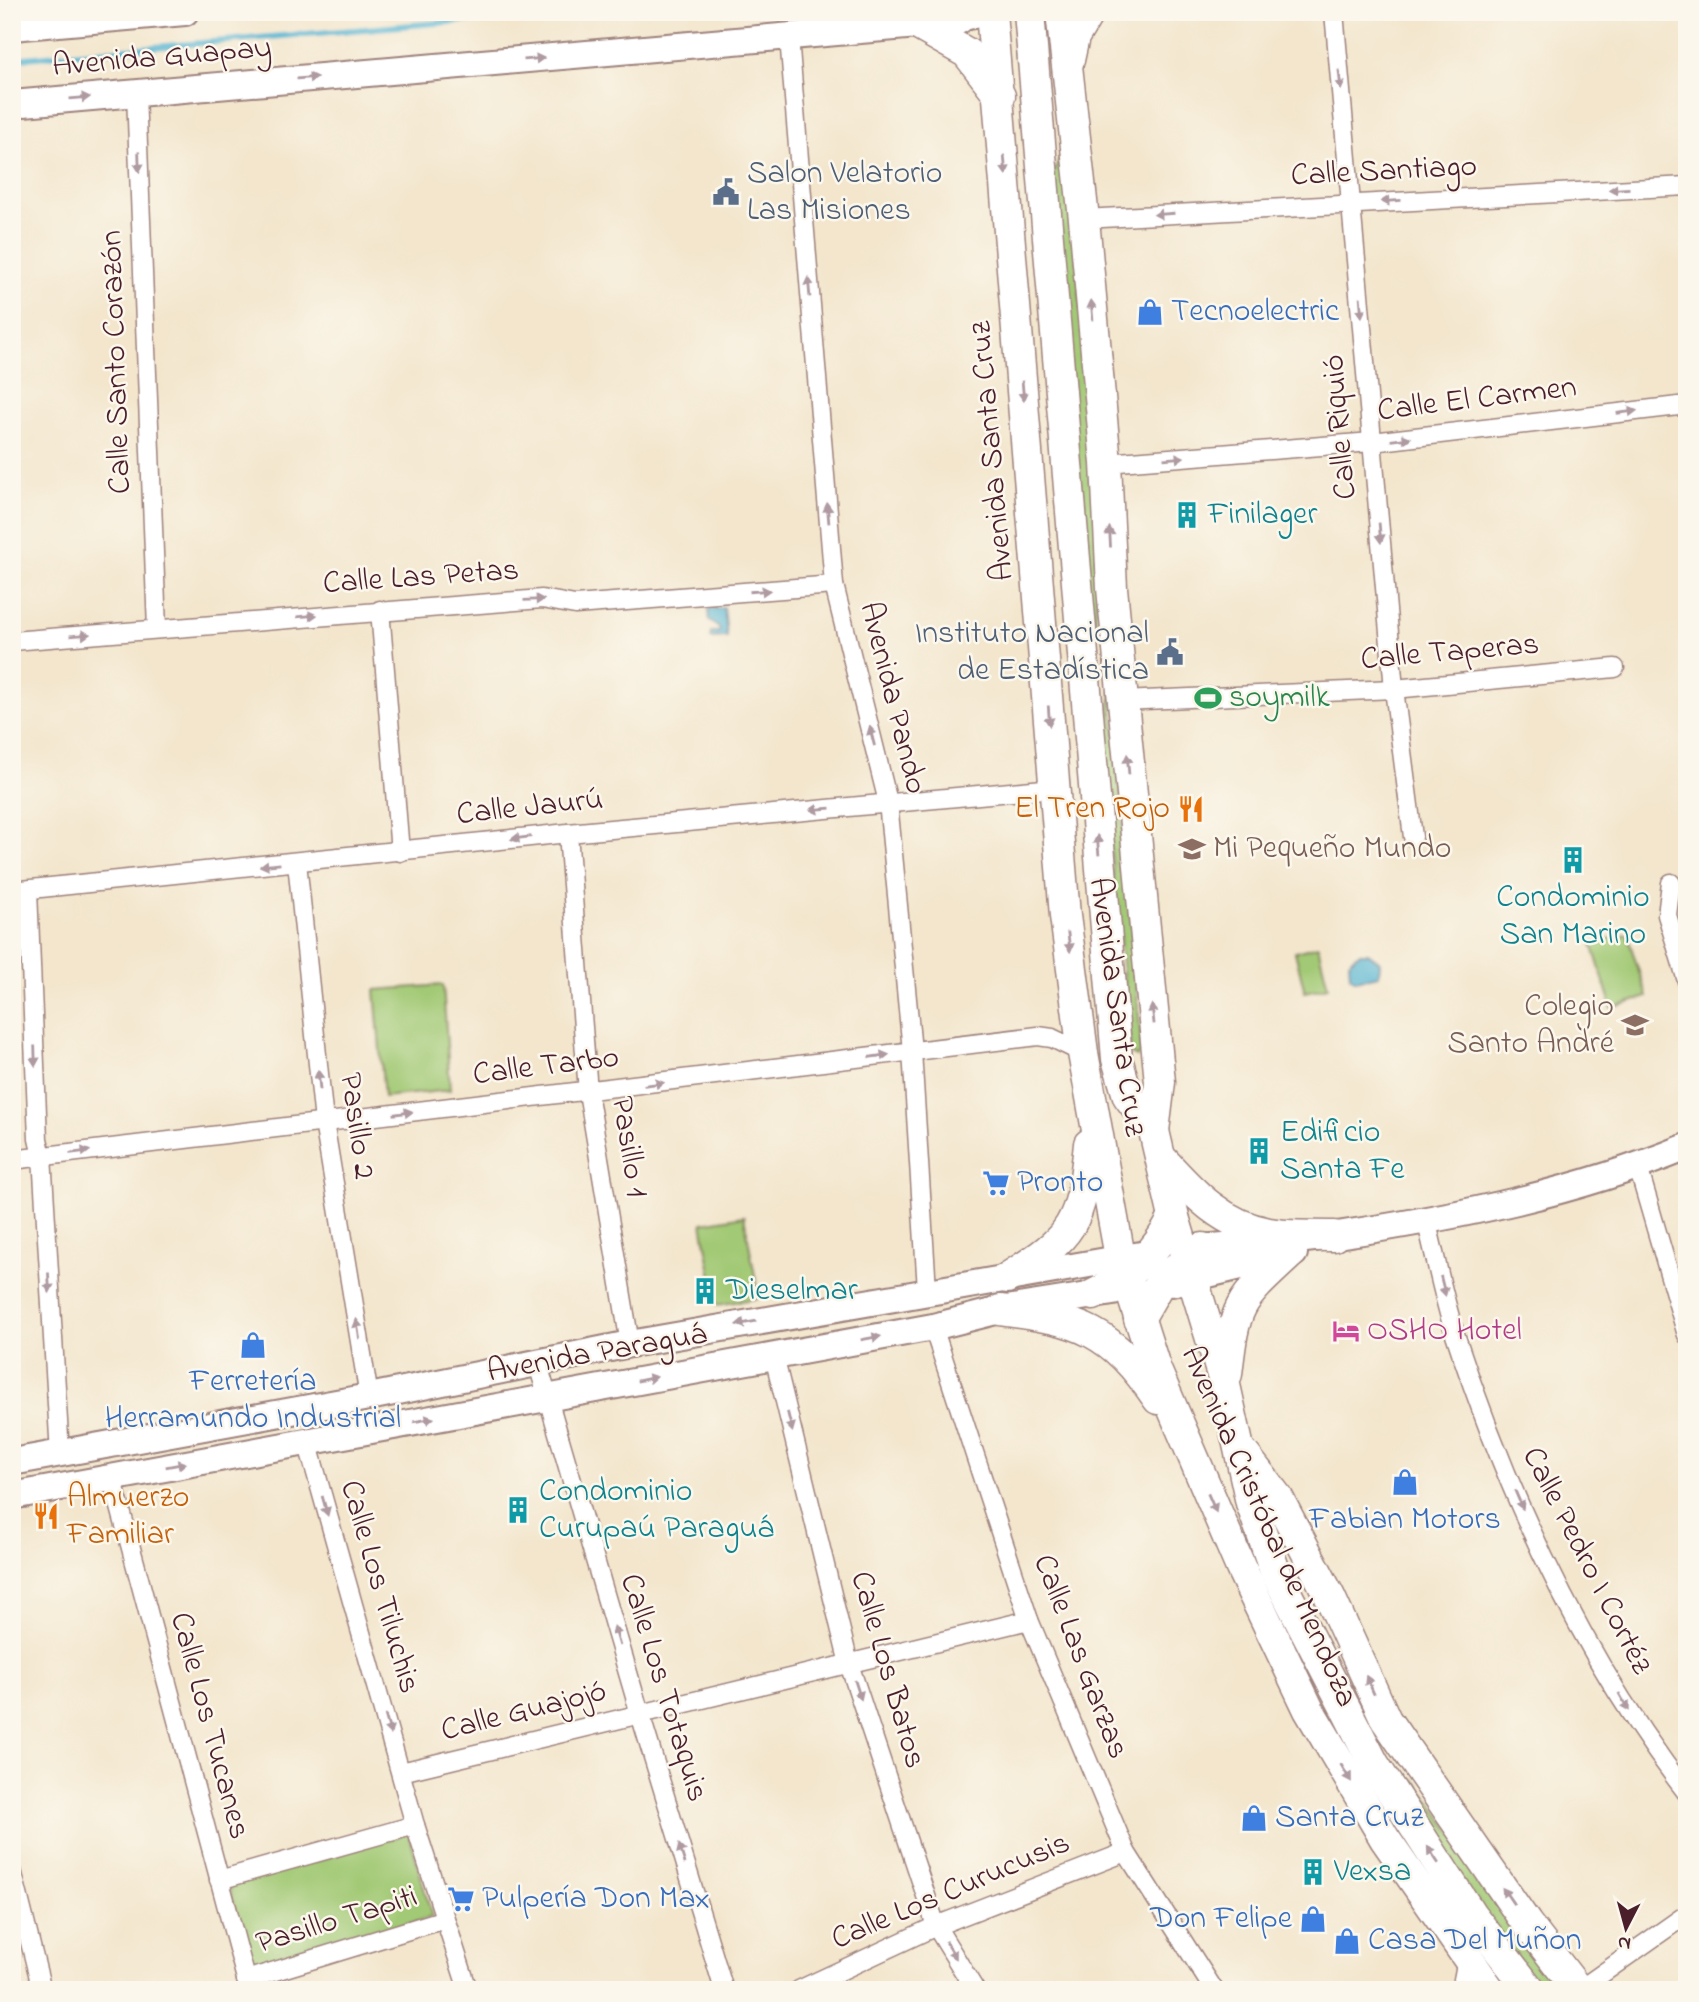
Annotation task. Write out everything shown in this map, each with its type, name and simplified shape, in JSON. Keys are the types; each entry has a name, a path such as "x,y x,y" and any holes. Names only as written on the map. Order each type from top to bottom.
{"main road":[{"name":"Avenida Guapay","path":"12,27 185,12"},
{"name":"Avenida Santa Cruz","path":"1060,12 1084,219 1106,463 1112,588 1160,1082 1157,1144 1174,1216 1192,1259"},
{"path":"1067,67 1074,37 1089,12"},
{"name":"Avenida Santa Cruz","path":"1030,13 1089,752 1117,1059 1128,1096 1157,1144"},
{"path":"995,48 1030,13"},
{"name":"Avenida Guapay","path":"12,104 918,25 976,14"},
{"name":"Avenida Santa Cruz","path":"976,14 995,48 1000,97 1065,916 1083,1053 1133,1277"},
{"path":"918,25 967,53 1000,97"},
{"path":"1089,752 1112,588"},
{"path":"1007,1278 1050,1251 1071,1227 1081,1200 1086,1173 1093,1105"},
{"path":"1157,1144 1197,1197 1218,1214 1268,1233 1334,1236"},
{"path":"1093,1295 1133,1277 1192,1259 1426,1220 1573,1188 1638,1167 1687,1147"},
{"path":"1133,1277 1161,1244 1174,1216"},
{"path":"1152,1253 1192,1259 1290,1254 1334,1236"},
{"path":"1225,1385 1236,1313 1248,1292 1290,1254"},
{"name":"Avenida Cristóbal de Mendoza","path":"1192,1259 1242,1451 1251,1503 1275,1572 1374,1764 1471,1914 1530,1990"},
{"name":"Avenida Paraguá","path":"12,1462 369,1396 537,1361 927,1290 1007,1278 1133,1277"},
{"name":"Avenida Cristóbal de Mendoza","path":"1133,1277 1139,1319 1185,1441 1308,1710 1385,1839 1490,1990"},
{"name":"Avenida Paraguá","path":"12,1496 933,1327 1000,1310 1093,1295"},
{"path":"1000,1310 1056,1317 1088,1330 1115,1346 1142,1376 1185,1441"},
{"name":"Avenida Cristóbal de Mendoza","path":"1242,1451 1278,1498 1330,1597 1386,1720 1527,1924 1578,1990"},
{"path":"1386,1720 1413,1827"}],"street":[{"name":"Calle Riquió","path":"1334,12 1394,689 1413,837"},
{"name":"Avenida Pando","path":"789,37 834,585 888,802 912,1051 927,1290"},
{"name":"Calle Santo Corazón","path":"136,94 157,629"},
{"name":"Calle Santiago","path":"1084,219 1687,186"},
{"name":"Calle El Carmen","path":"1106,463 1371,442 1687,405"},
{"name":"Calle Las Petas","path":"12,640 542,599 575,605 834,585"},
{"path":"380,610 400,852"},
{"name":"Calle Taperas","path":"1122,701 1394,689 1615,668"},
{"name":"Calle Jaurú","path":"20,891 568,833 1054,788"},
{"name":"Pasillo 1","path":"568,833 588,1092 631,1344"},
{"name":"Pasillo 2","path":"297,862 324,1122 369,1396"},
{"path":"1671,883 1668,915 1687,981"},
{"path":"20,891 38,1139 42,1156 60,1454"},
{"name":"Calle Tarbo","path":"12,1160 1038,1036 1052,1038 1083,1053"},
{"path":"1638,1167 1664,1266 1687,1335"},
{"name":"Calle Pedro I Cortéz","path":"1426,1220 1454,1331 1492,1439 1541,1552 1648,1742 1687,1793"},
{"name":"Calle Las Garzas","path":"933,1327 1029,1620 1126,1852 1214,1990"},
{"name":"Calle Los Batos","path":"774,1356 849,1664 936,1926 975,1990"},
{"name":"Calle Los Totaquis","path":"537,1361 639,1714 724,1990"},
{"name":"Calle Los Tiluchis","path":"307,1441 415,1825 468,1990"},
{"name":"Calle Los Tucanes","path":"112,1477 247,1985"},
{"name":"Calle Guajojó","path":"401,1772 1029,1620"},
{"path":"219,1880 415,1825"},
{"name":"Calle Los Curucusis","path":"799,1990 936,1926 1126,1852"},
{"path":"12,1870 42,1990"},
{"path":"1578,1990 1687,1914"},
{"name":"Pasillo Tapiti","path":"247,1985 445,1919"},
{"path":"1461,1990 1467,1959"}],"green space":[{"path":"1066,145 1102,537 1093,649 1053,174"},
{"path":"1112,693 1141,1041 1141,1051 1137,1057 1131,1054 1101,750"},
{"path":"1627,934 1647,997 1612,1008 1592,944"},
{"path":"1318,946 1328,987 1305,992 1295,952"},
{"path":"443,985 450,1090 384,1097 375,990"},
{"path":"744,1216 759,1298 717,1305 702,1223"},
{"path":"1414,1778 1564,1990 1541,1990 1480,1912 1433,1832"},
{"path":"409,1833 432,1917 251,1972 229,1886"}],"water":[{"path":"724,608 727,637 710,638 711,632 719,632 720,629 709,620 708,609"},
{"path":"1359,953 1368,953 1380,962 1379,975 1356,980 1350,976 1349,962"}],"waterway":[{"path":"12,59 566,12"}],"place":[{"name":"Salon Velatorio Las Misiones","path":"726,192"},
{"name":"Tecnoelectric","path":"1150,312"},
{"name":"Finilager","path":"1187,515"},
{"name":"Instituto Nacional de Estadística","path":"1170,652"},
{"name":"soymilk","path":"1208,698"},
{"name":"El Tren Rojo","path":"1191,809"},
{"name":"Mi Pequeño Mundo","path":"1192,849"},
{"name":"Condominio San Marino","path":"1573,860"},
{"name":"Colegio Santo André","path":"1635,1025"},
{"name":"Edificio Santa Fe","path":"1259,1151"},
{"name":"Pronto","path":"996,1183"},
{"name":"Dieselmar","path":"705,1291"},
{"name":"OSHO Hotel","path":"1346,1331"},
{"name":"Ferretería Herramundo Industrial","path":"253,1345"},
{"name":"Fabian Motors","path":"1405,1482"},
{"name":"Condominio Curupaú Paraguá","path":"518,1510"},
{"name":"Almuerzo Familiar","path":"46,1516"},
{"name":"Santa Cruz","path":"1254,1818"},
{"name":"Vexsa","path":"1313,1872"},
{"name":"Pulpería Don Max","path":"461,1899"},
{"name":"Don Felipe","path":"1313,1919"},
{"name":"Casa Del Muñon","path":"1347,1941"}]}
